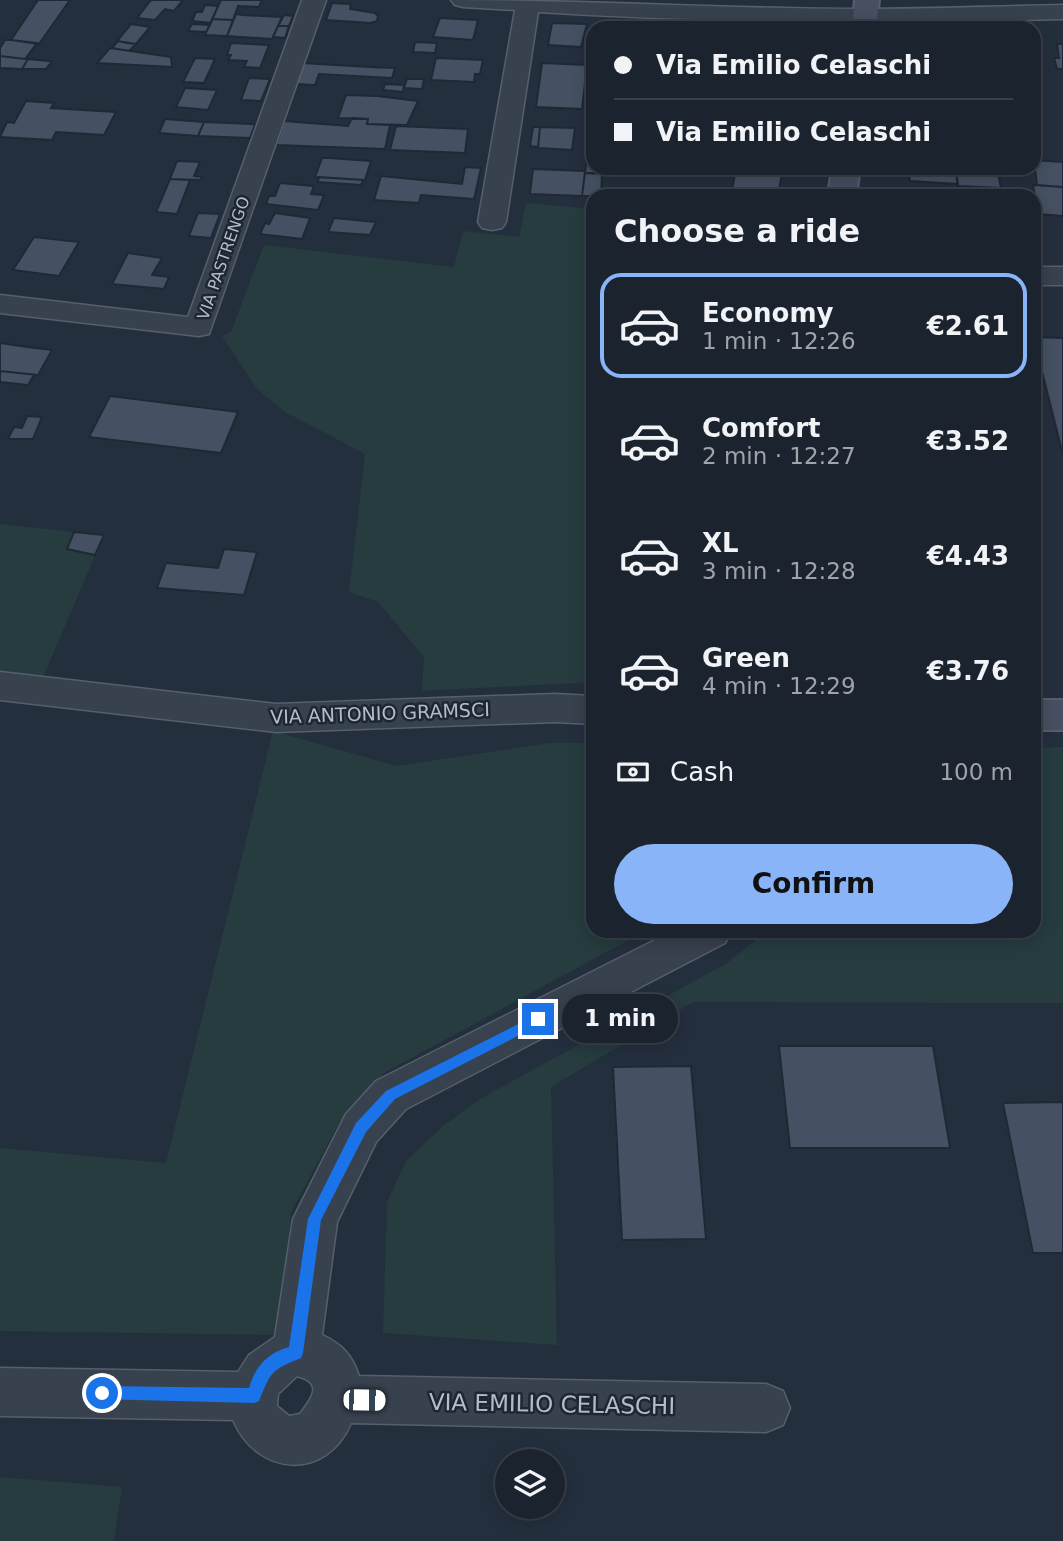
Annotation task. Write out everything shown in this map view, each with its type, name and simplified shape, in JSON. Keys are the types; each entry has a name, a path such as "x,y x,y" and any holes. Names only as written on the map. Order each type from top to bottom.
{"street":[{"name":"VIA PASTRENGO","path":"0,304 199,327 314,0"},
{"path":"463,0 632,11 865,15 1063,12"},
{"path":"492,222 528,4"},
{"path":"1041,276 1063,276"},
{"name":"VIA ANTONIO GRAMSCI","path":"0,686 276,718 555,708 586,710"},
{"path":"1041,715 1063,715"},
{"path":"296,1353 315,1219 361,1128 391,1095 696,938"},
{"path":"296,1353 310,1353 332,1370 337,1384 337,1399 332,1414 319,1430 300,1440 288,1440 275,1437 264,1429 257,1418 254,1396 259,1377 269,1365 281,1356 296,1353"},
{"path":"0,1392 254,1396"},
{"name":"VIA EMILIO CELASCHI","path":"337,1399 766,1408"}],"green space":[{"path":"526,203 586,208 586,682 422,691 424,657 378,602 349,592 365,454 285,412 257,389 222,336 231,332 264,245 454,267 463,231 519,237"},
{"path":"0,524 104,535 40,684 0,679"},
{"path":"273,731 397,766 549,743 586,743 586,938 632,938 384,1073 339,1123 291,1212 280,1335 0,1331 0,1148 166,1163"},
{"path":"1063,747 1063,1003 693,1002 551,1087 557,1345 383,1333 387,1202 406,1161 443,1126 480,1099 727,963 758,938 1041,938 1041,748"},
{"path":"0,1477 122,1487 114,1541 0,1541"}],"building":[{"path":"38,0 70,0 39,44 11,40"},
{"path":"151,0 183,0 174,11 165,9 155,20 137,18"},
{"path":"221,0 262,0 259,7 238,6 233,20 212,19"},
{"path":"332,3 351,4 350,9 375,13 378,16 377,21 370,23 326,20"},
{"path":"205,5 218,6 211,23 192,21 196,12 202,12"},
{"path":"236,14 282,17 272,39 227,36"},
{"path":"284,15 293,16 289,26 278,26"},
{"path":"440,18 478,20 473,40 433,37"},
{"path":"212,19 233,20 227,36 205,35"},
{"path":"552,23 586,24 581,47 548,45"},
{"path":"131,24 150,27 136,44 117,41"},
{"path":"192,24 210,25 206,32 188,31"},
{"path":"278,26 289,26 285,38 273,37"},
{"path":"5,40 37,43 25,59 0,56 0,48"},
{"path":"118,41 136,44 129,51 112,48"},
{"path":"415,42 437,43 435,53 413,52"},
{"path":"231,43 269,45 260,68 244,67 247,61 228,60"},
{"path":"1057,44 1063,44 1063,69 1057,69 1054,58 1059,58"},
{"path":"110,48 171,57 172,67 97,63"},
{"path":"0,56 28,59 22,69 0,68"},
{"path":"195,58 215,59 204,83 183,82"},
{"path":"436,58 483,60 480,74 475,74 474,82 431,80"},
{"path":"28,59 52,61 46,69 22,69"},
{"path":"303,63 395,68 392,78 319,74 315,85 296,84"},
{"path":"542,63 586,65 582,109 536,107"},
{"path":"249,78 270,79 261,101 241,100"},
{"path":"407,79 424,79 422,89 404,88"},
{"path":"385,84 404,85 403,92 383,90"},
{"path":"185,88 217,90 208,110 176,107"},
{"path":"346,95 418,101 407,125 367,124 368,119 338,118"},
{"path":"26,101 54,103 51,108 116,112 104,135 56,132 52,140 0,137 7,122 14,123"},
{"path":"352,118 368,119 367,124 390,125 385,149 276,145 284,121 348,126"},
{"path":"165,119 204,122 198,136 159,133"},
{"path":"204,122 255,125 250,138 198,136"},
{"path":"396,126 468,129 465,153 390,150"},
{"path":"533,127 540,127 538,147 530,146"},
{"path":"540,127 575,128 572,150 538,148"},
{"path":"322,158 371,161 365,180 315,177"},
{"path":"1041,160 1063,162 1063,187 1037,185 1036,175 1041,175"},
{"path":"177,161 200,162 194,176 202,177 201,180 170,179"},
{"path":"465,167 481,168 474,199 421,195 419,203 374,200 381,176 462,184"},
{"path":"533,169 585,171 582,196 530,194"},
{"path":"585,173 602,175 601,189 586,189 586,196 582,196"},
{"path":"735,175 782,175 779,189 732,189"},
{"path":"909,175 956,175 958,184 910,181"},
{"path":"956,175 998,175 1001,188 958,186"},
{"path":"319,177 363,180 361,185 318,182"},
{"path":"170,179 190,180 177,214 156,212"},
{"path":"280,183 314,186 311,194 324,195 318,210 266,204 269,196 275,196"},
{"path":"1033,185 1063,187 1063,216 1041,214 1041,189 1034,189"},
{"path":"198,213 220,214 211,238 189,236"},
{"path":"275,213 310,218 302,239 260,234 265,223 269,224"},
{"path":"334,218 376,222 370,235 328,232"},
{"path":"34,237 79,242 59,276 13,270"},
{"path":"128,253 162,258 152,275 169,277 164,289 112,284"},
{"path":"1041,337 1063,338 1063,455 1041,368"},
{"path":"0,343 52,350 38,375 0,371"},
{"path":"0,371 38,375 34,375 28,385 0,382"},
{"path":"110,396 238,412 221,453 89,437"},
{"path":"27,416 42,417 33,439 8,439 14,427 22,428"},
{"path":"74,532 104,535 95,555 67,549"},
{"path":"224,549 257,552 244,595 157,588 166,563 218,568"},
{"path":"779,1046 933,1046 950,1148 790,1148"},
{"path":"691,1066 706,1239 622,1240 613,1067"},
{"path":"1063,1102 1063,1253 1033,1253 1003,1103"}],"route":[{"path":"102,1393 254,1396 259,1377 269,1365 281,1356 296,1353 315,1219 361,1128 391,1095 538,1019"}]}
